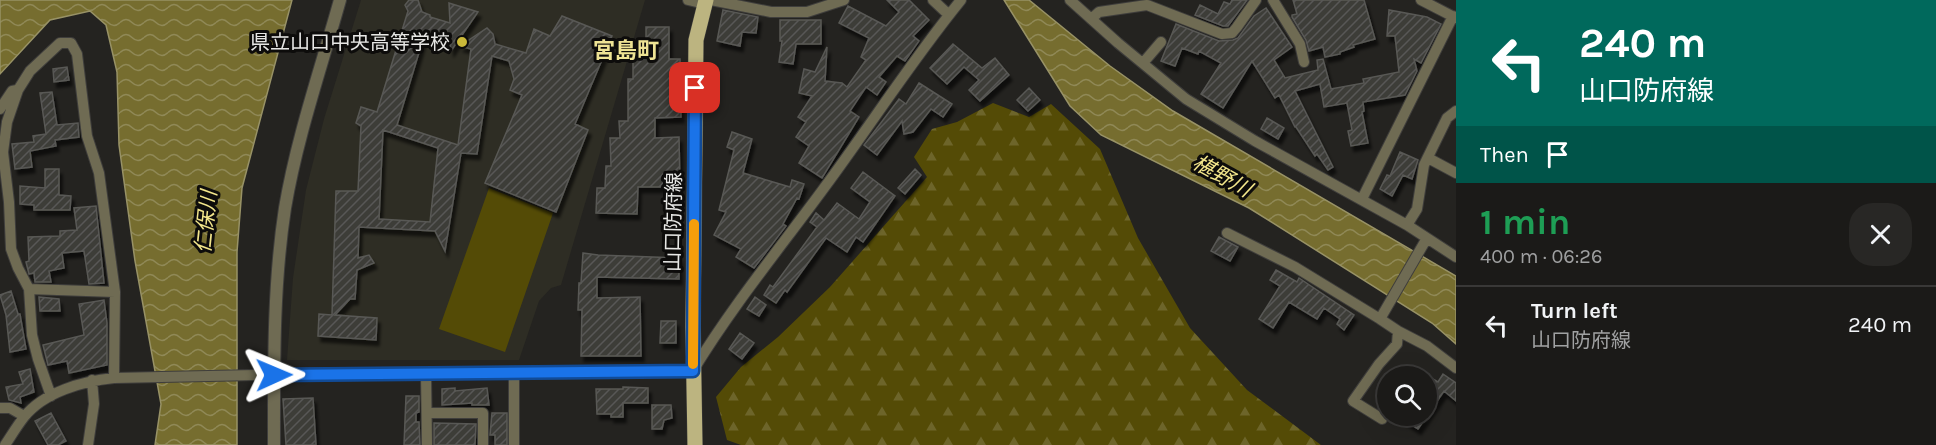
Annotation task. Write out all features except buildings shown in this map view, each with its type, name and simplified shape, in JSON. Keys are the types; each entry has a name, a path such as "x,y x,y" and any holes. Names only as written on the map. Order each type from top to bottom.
{"main road":[{"name":"山口防府線","path":"695,445 693,371 696,40 707,1"}],"street":[{"path":"274,445 275,315 285,209 299,148 340,0"},
{"path":"688,0 771,12 807,12 844,0"},
{"path":"933,0 950,13"},
{"path":"5,445 24,416 51,396 92,380 274,375 693,371 719,327 825,187 961,0"},
{"path":"1070,0 1186,99 1256,141 1407,225 1425,241 1456,257"},
{"path":"1091,19 1099,12 1145,2 1222,34 1232,33 1256,0"},
{"path":"1273,0 1300,44 1304,62"},
{"path":"1362,200 1455,17 1421,0"},
{"path":"1143,63 1161,42"},
{"path":"51,396 32,335 29,289 11,249 9,202 3,152 7,122 18,90 30,71 60,43 71,43 77,54 87,136 99,173 115,292 117,378"},
{"path":"0,109 12,92 18,90"},
{"path":"1407,225 1417,209 1424,165 1447,118 1456,111"},
{"path":"1428,158 1456,173"},
{"path":"1227,233 1295,267 1382,317 1398,331 1427,346 1456,368"},
{"path":"1382,317 1425,241"},
{"path":"29,289 115,292"},
{"path":"1380,366 1397,344 1398,331"},
{"path":"1377,370 1353,401 1377,416"},
{"path":"514,372 514,445"},
{"path":"426,374 427,445"},
{"path":"88,445 94,404 92,380"},
{"path":"0,408 10,408 24,416"},
{"path":"427,413 483,412 483,445"}],"shaded area":[{"path":"361,0 645,0 561,285 551,288 539,301 519,360 287,360 293,278 306,190 324,119"}],"green space":[{"path":"993,103 1029,117 1051,104 1100,149 1138,238 1190,328 1247,390 1321,445 741,445 727,440 716,397 741,367 778,337 830,287 927,177 914,157 932,129 957,122"},
{"path":"489,188 553,213 505,352 439,329"}],"water":[{"name":"仁保川","path":"0,0 292,0 242,188 237,252 237,445 155,445 161,404 135,261 119,145 117,72 106,25 90,11 50,20 0,74"},
{"name":"椹野川","path":"1004,0 1029,0 1110,66 1173,111 1456,276 1456,344 1432,323 1249,208 1101,135 1070,106"}],"slow traffic":[{"path":"693,364 694,224"}],"place":[{"name":"県立山口中央高等学校","path":"462,42"}],"district":[{"name":"宮島町","path":"626,50"}],"route":[{"path":"274,375 693,371 695,88"}]}
